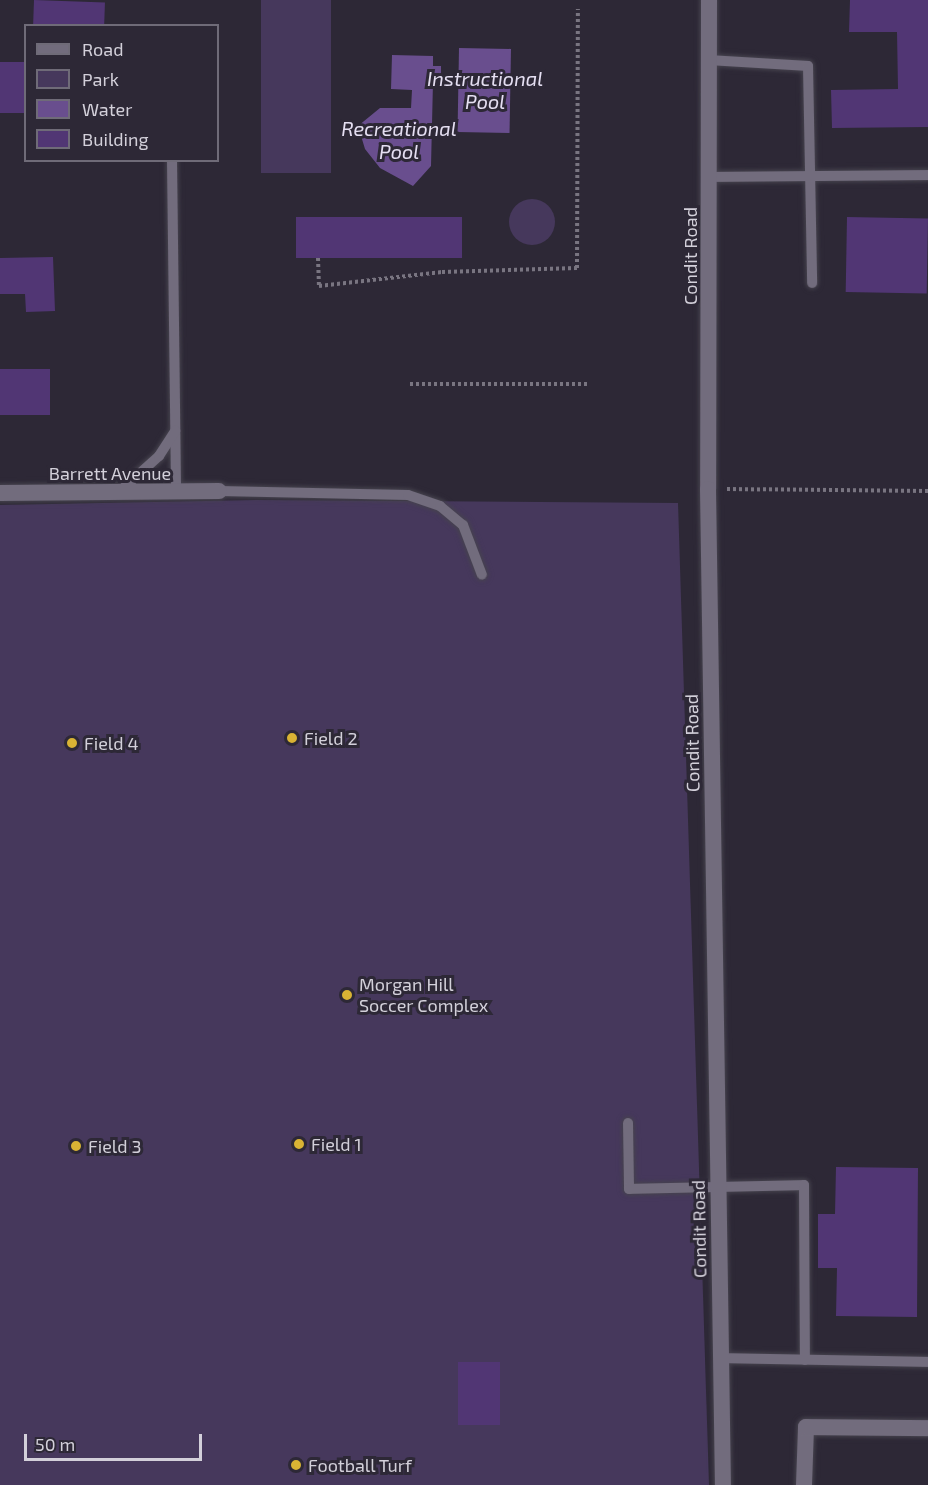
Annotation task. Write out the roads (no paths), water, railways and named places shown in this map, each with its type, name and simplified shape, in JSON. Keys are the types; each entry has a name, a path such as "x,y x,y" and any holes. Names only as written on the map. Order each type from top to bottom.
{"street":[{"name":"Condit Road","path":"710,0 708,489 723,1485"},
{"name":"Barrett Avenue","path":"0,493 219,490"},
{"path":"804,1485 806,1427 928,1428"}],"lane":[{"path":"709,60 808,66 812,283"},
{"path":"172,162 176,492"},
{"path":"709,177 928,175"},
{"path":"118,493 159,456 176,431"},
{"path":"219,490 408,495 440,506 463,525 482,575"},
{"path":"627,1123 629,1189 804,1185 805,1360"},
{"path":"721,1358 928,1362"}],"water":[{"name":"Instructional Pool","path":"459,48 511,49 510,133 458,132"},
{"name":"Recreational Pool","path":"392,55 433,56 433,66 441,66 441,82 433,82 431,166 413,186 380,168 365,149 358,126 380,108 411,108 412,90 391,89"}],"place":[{"name":"Field 2","path":"292,738"},
{"name":"Field 4","path":"72,743"},
{"name":"Morgan Hill Soccer Complex","path":"347,995"},
{"name":"Field 1","path":"299,1144"},
{"name":"Field 3","path":"76,1146"},
{"name":"Football Turf","path":"296,1465"}]}
